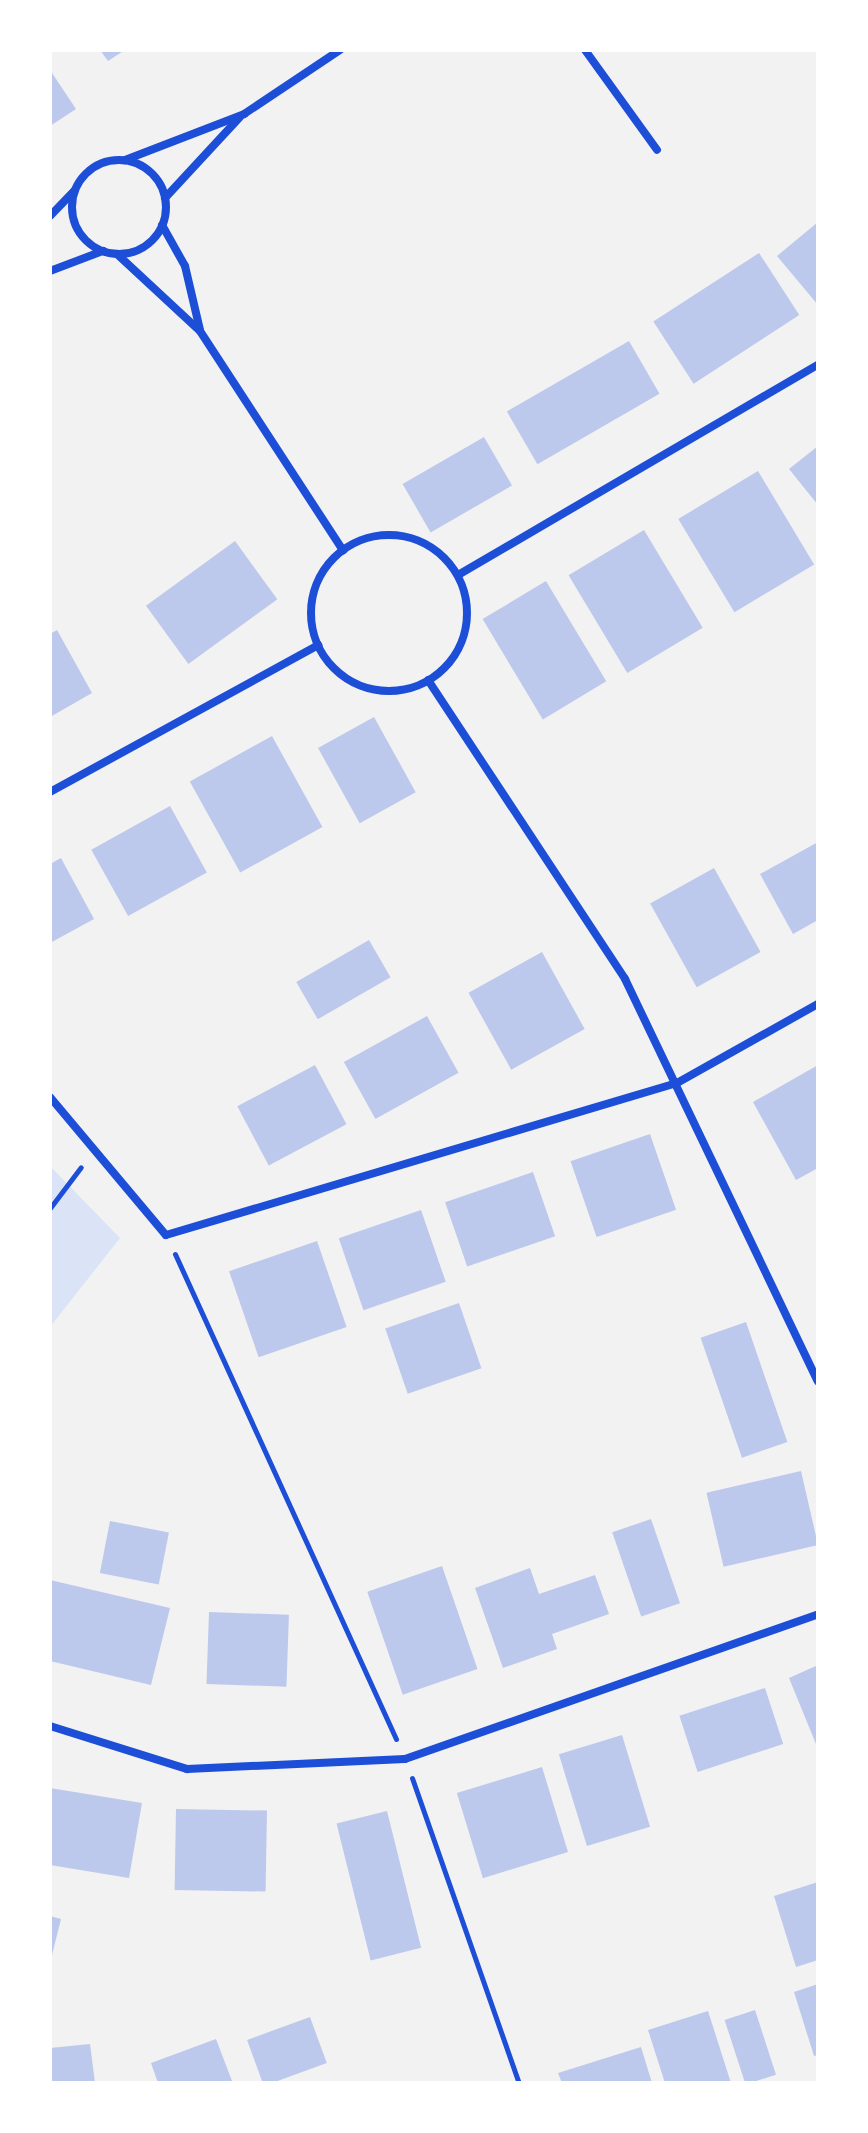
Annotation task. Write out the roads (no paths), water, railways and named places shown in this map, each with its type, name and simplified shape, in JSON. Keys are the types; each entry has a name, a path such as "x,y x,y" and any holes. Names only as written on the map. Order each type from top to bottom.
{"street":[{"path":"50,216 95,167 125,160 244,114 340,50"},
{"path":"585,50 657,150"},
{"path":"165,198 244,114"},
{"path":"50,271 103,251 117,254 145,246 162,225 165,198 152,174 125,160"},
{"path":"75,190 74,221 103,251"},
{"path":"162,225 185,266 200,331"},
{"path":"117,254 200,331 343,550"},
{"path":"458,575 818,365"},
{"path":"366,538 419,540 458,575 467,622 447,665 428,680 404,689 366,686 333,667 318,645 314,593 343,550 366,538"},
{"path":"50,792 318,645"},
{"path":"428,680 625,979 818,1381"},
{"path":"50,1097 91,1153 166,1235 677,1083 818,1004"},
{"path":"50,1726 187,1769 405,1759 818,1614"}]}
